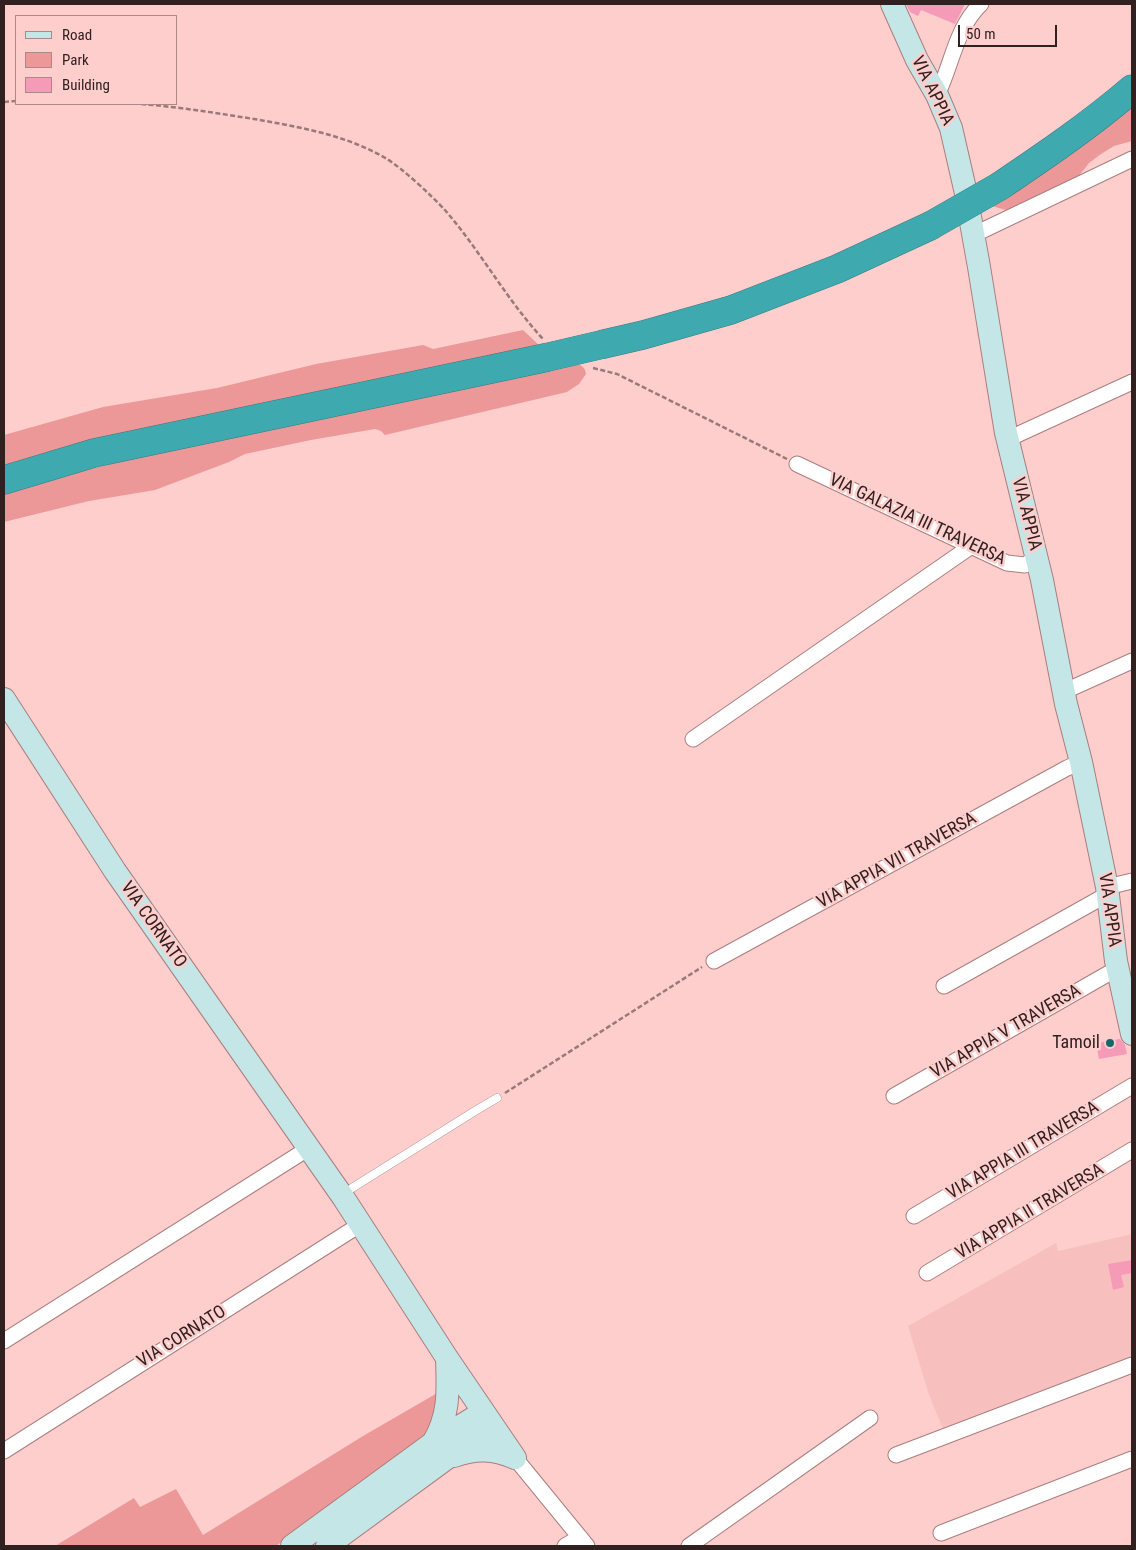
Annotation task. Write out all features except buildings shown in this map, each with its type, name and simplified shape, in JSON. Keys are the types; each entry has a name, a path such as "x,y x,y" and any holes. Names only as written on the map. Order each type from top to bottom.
{"highway":[{"path":"4,480 94,453 545,350 604,344 731,310 837,269 930,226 1000,186 1060,147 1132,89"}],"street":[{"name":"VIA APPIA","path":"892,4 917,60 937,95 951,128 973,235 1008,438 1037,557 1063,692 1082,762 1107,890 1118,968 1132,1034"},
{"path":"937,95 945,79 961,32 981,4"},
{"path":"973,235 1132,159"},
{"path":"1008,438 1132,382"},
{"name":"VIA GALAZIA III TRAVERSA","path":"797,464 1007,563 1025,565 1037,557"},
{"path":"693,739 970,547"},
{"path":"1063,692 1132,661"},
{"name":"VIA CORNATO","path":"4,699 115,871 343,1196 487,1419 515,1458 583,1542"},
{"name":"VIA APPIA VII TRAVERSA","path":"714,961 1067,768 1082,762"},
{"path":"944,986 1107,890 1132,881"},
{"name":"VIA APPIA V TRAVERSA","path":"894,1096 1118,968"},
{"name":"VIA APPIA III TRAVERSA","path":"914,1216 1132,1086"},
{"path":"4,1341 309,1148"},
{"name":"VIA APPIA II TRAVERSA","path":"927,1273 1132,1150"},
{"name":"VIA CORNATO","path":"4,1451 361,1224"},
{"path":"441,1450 441,1430 446,1411 448,1389 447,1358"},
{"path":"896,1455 1132,1366"},
{"path":"689,1546 870,1418"},
{"path":"292,1546 441,1450 484,1432 487,1419"},
{"path":"327,1546 441,1450 501,1452 515,1458"},
{"path":"941,1533 1132,1459"},
{"path":"565,1546 583,1542"}],"lane":[{"path":"343,1196 352,1188 497,1098"}],"path":[{"path":"155,105 182,107 308,129 359,145 388,160 444,208 530,326 545,350"},
{"path":"585,364 617,374 797,464"},
{"path":"497,1098 696,970 714,961"}],"shaded area":[{"path":"1132,1234 1132,1362 943,1429 929,1395 908,1326 1056,1243 1058,1251"}],"green space":[{"path":"1132,107 1132,141 1114,146 1101,154 1089,163 1078,177 1009,211 992,206 1064,159"},
{"path":"523,330 541,347 4,469 4,435 103,407 217,388 316,364 423,345 433,349"},
{"path":"572,363 582,366 586,374 579,384 567,392 385,435 375,429 245,454 155,490 89,501 4,522 4,492 216,439"},
{"path":"439,1392 430,1428 419,1443 276,1546 55,1546 134,1498 140,1507 176,1489 203,1535 363,1436"}],"place":[{"name":"Tamoil","path":"1110,1043"}]}
